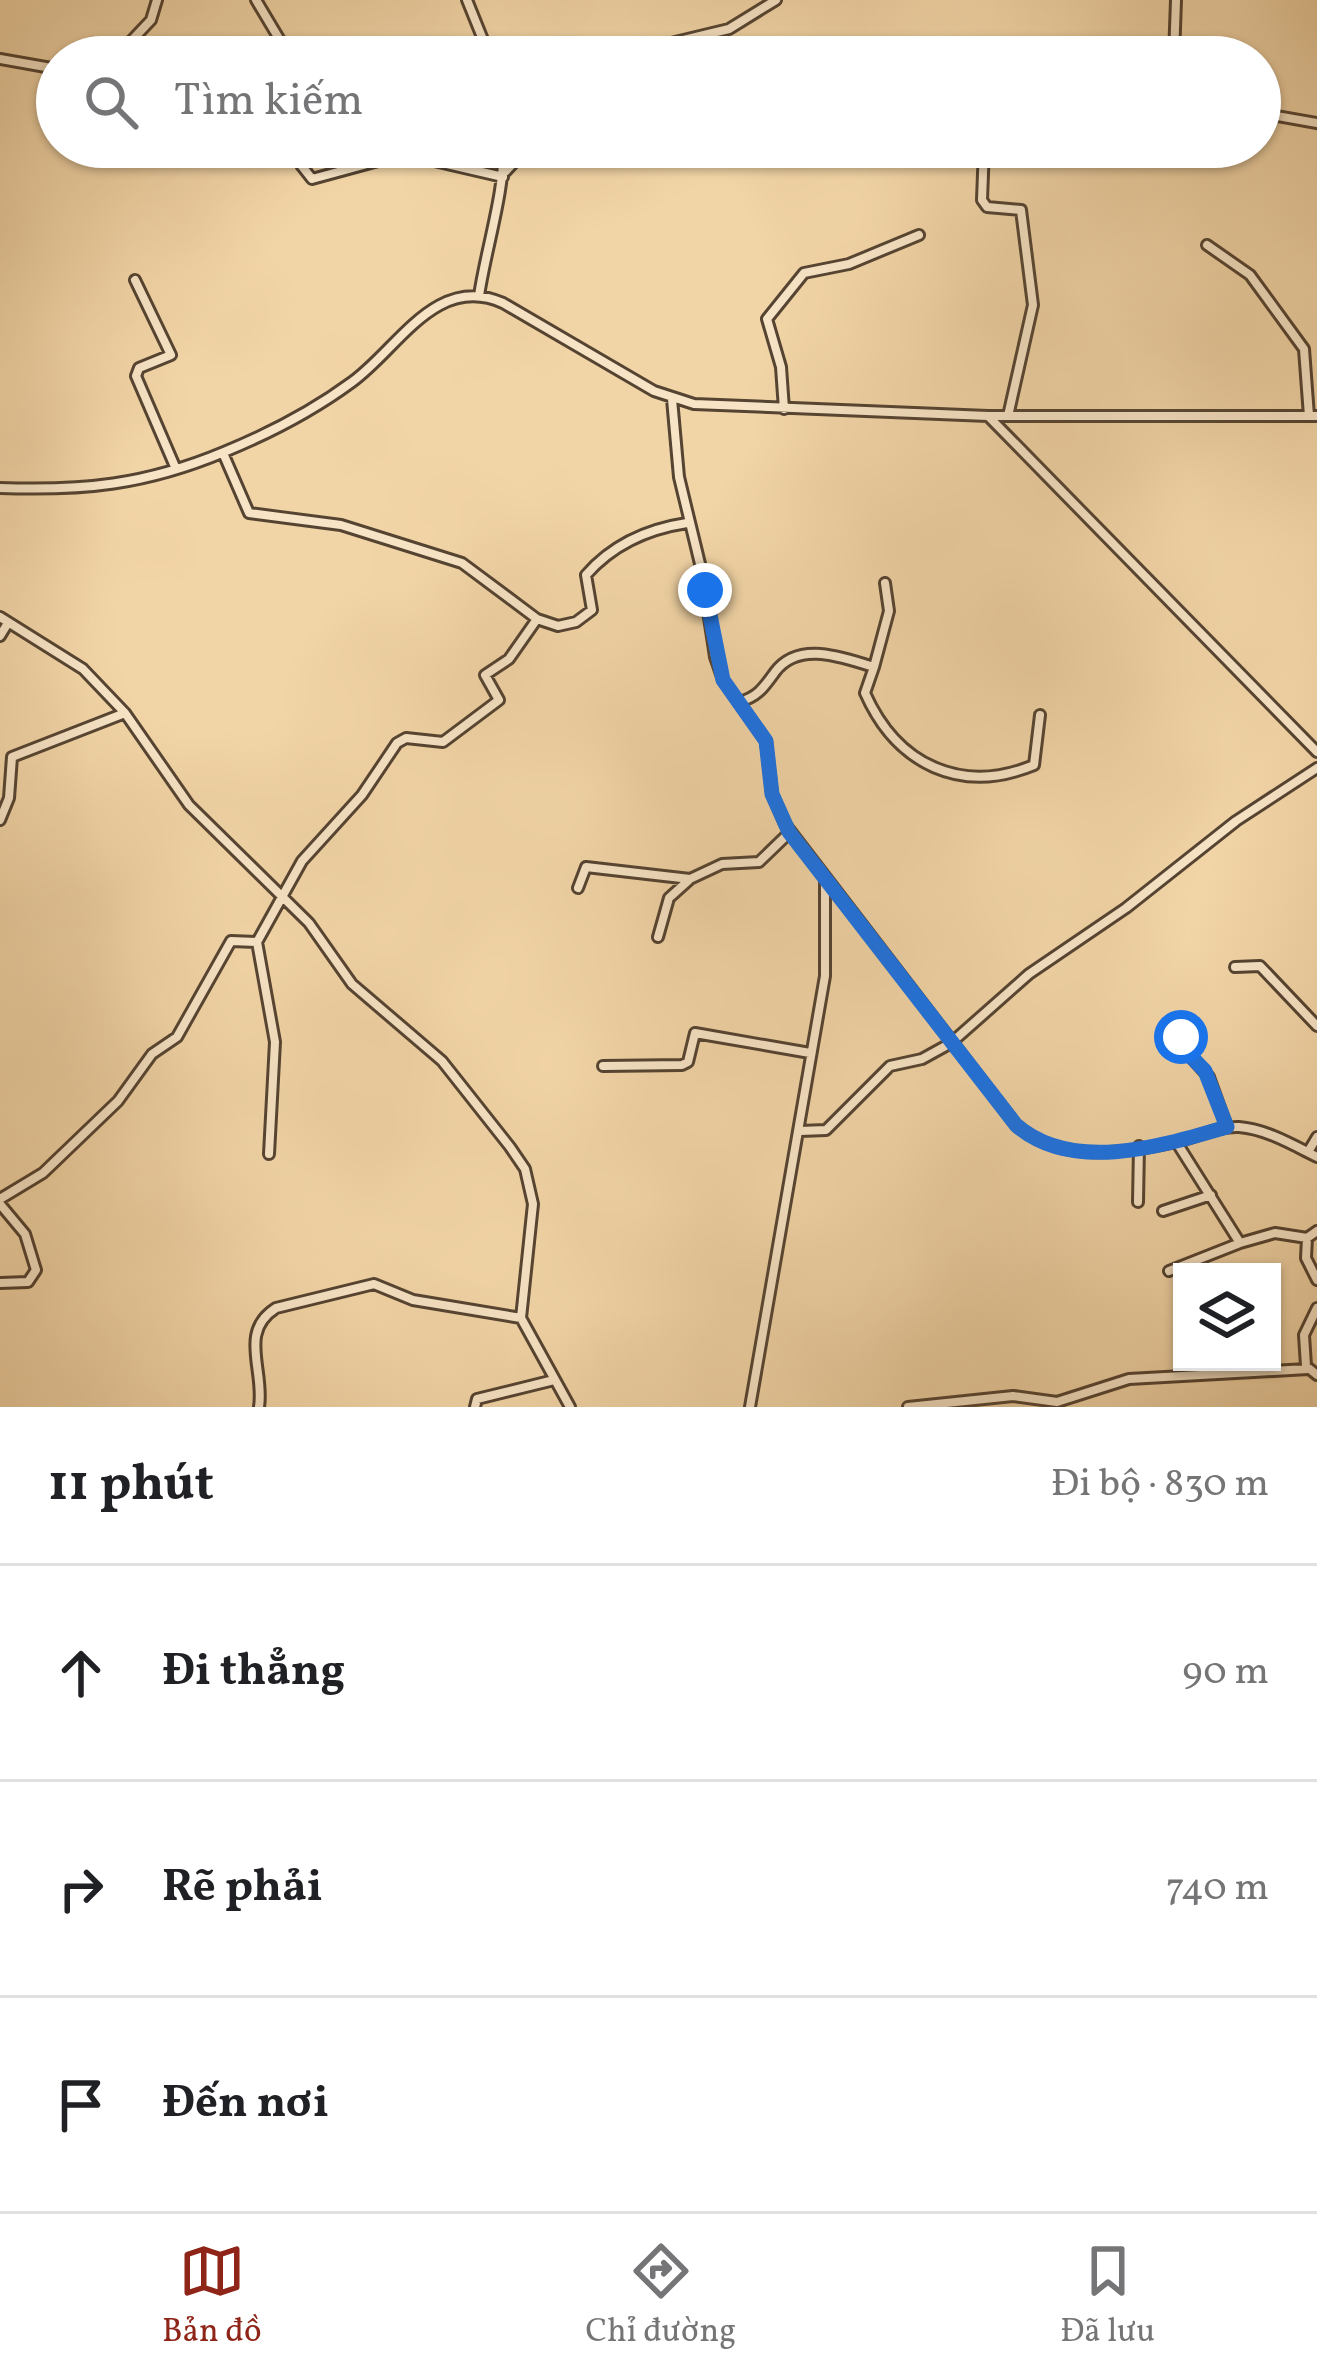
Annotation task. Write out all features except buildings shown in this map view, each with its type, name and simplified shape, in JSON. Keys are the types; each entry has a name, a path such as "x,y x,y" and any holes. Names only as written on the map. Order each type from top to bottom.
{"street":[{"path":"136,36 151,20 157,0"},
{"path":"256,0 277,36"},
{"path":"467,0 482,36"},
{"path":"700,36 729,29 776,0"},
{"path":"1175,36 1176,0"},
{"path":"0,59 36,65"},
{"path":"1281,117 1317,123"},
{"path":"304,168 312,179 357,168"},
{"path":"477,168 504,174"},
{"path":"479,296 504,168"},
{"path":"504,174 509,168"},
{"path":"983,168 982,200 987,207 1022,210 1033,298 1008,416"},
{"path":"784,409 782,367 767,319 804,274 849,264 919,235"},
{"path":"0,488 107,488 223,452 350,384 433,308 479,296 518,311 672,400 988,416 1313,416 1304,349 1250,275 1207,245"},
{"path":"135,280 171,355 136,373 176,469"},
{"path":"672,400 687,523 702,572 715,657 723,680 766,741 772,794 789,832 1016,1125 1037,1141 1072,1154 1175,1142 1227,1127 1263,1132 1313,1154 1317,1136"},
{"path":"988,416 1317,752"},
{"path":"223,452 249,513 341,525 462,563 537,620 558,626 576,622 592,610 586,575 603,558 655,528 687,523"},
{"path":"885,583 889,611 865,693 907,748 951,777 982,778 1034,765 1040,715"},
{"path":"0,636 4,620 83,669 124,713 189,805 282,893 352,983 442,1061 525,1169 534,1227 521,1318 570,1407"},
{"path":"269,1154 275,1042 257,942 282,893 398,743 406,738 443,742 499,700 485,675 509,659 537,620"},
{"path":"740,702 804,654 874,667"},
{"path":"0,820 10,798 11,757 124,713"},
{"path":"800,1130 826,1130 890,1066 951,1043 1029,974 1126,908 1236,821 1317,769"},
{"path":"658,937 669,898 690,879 722,864 766,860 789,832"},
{"path":"578,887 586,867 690,879"},
{"path":"750,1407 827,963 825,877"},
{"path":"0,1283 28,1282 36,1270 26,1234 0,1202 43,1173 118,1101 152,1054 177,1037 231,941 257,942"},
{"path":"1235,968 1260,966 1317,1026"},
{"path":"1192,1023 1180,1044 1205,1071 1227,1127"},
{"path":"603,1066 682,1066 688,1062 695,1033 810,1053"},
{"path":"1175,1142 1240,1243"},
{"path":"1138,1202 1139,1146"},
{"path":"1163,1210 1210,1195"},
{"path":"1169,1271 1197,1257 1234,1250 1240,1243 1274,1233 1307,1238 1317,1231"},
{"path":"1307,1238 1306,1258 1317,1280"},
{"path":"259,1407 261,1376 253,1337 263,1317 276,1308 374,1283 413,1300 521,1318"},
{"path":"908,1407 1013,1396 1057,1402 1129,1378 1312,1372 1304,1335 1317,1308"},
{"path":"475,1407 477,1399 490,1393 554,1380"}],"route":[{"path":"705,590 715,657 723,680 766,741 772,794 789,832 1016,1125 1037,1141 1072,1154 1175,1142 1227,1127 1209,1077 1181,1046 1181,1037"}]}
